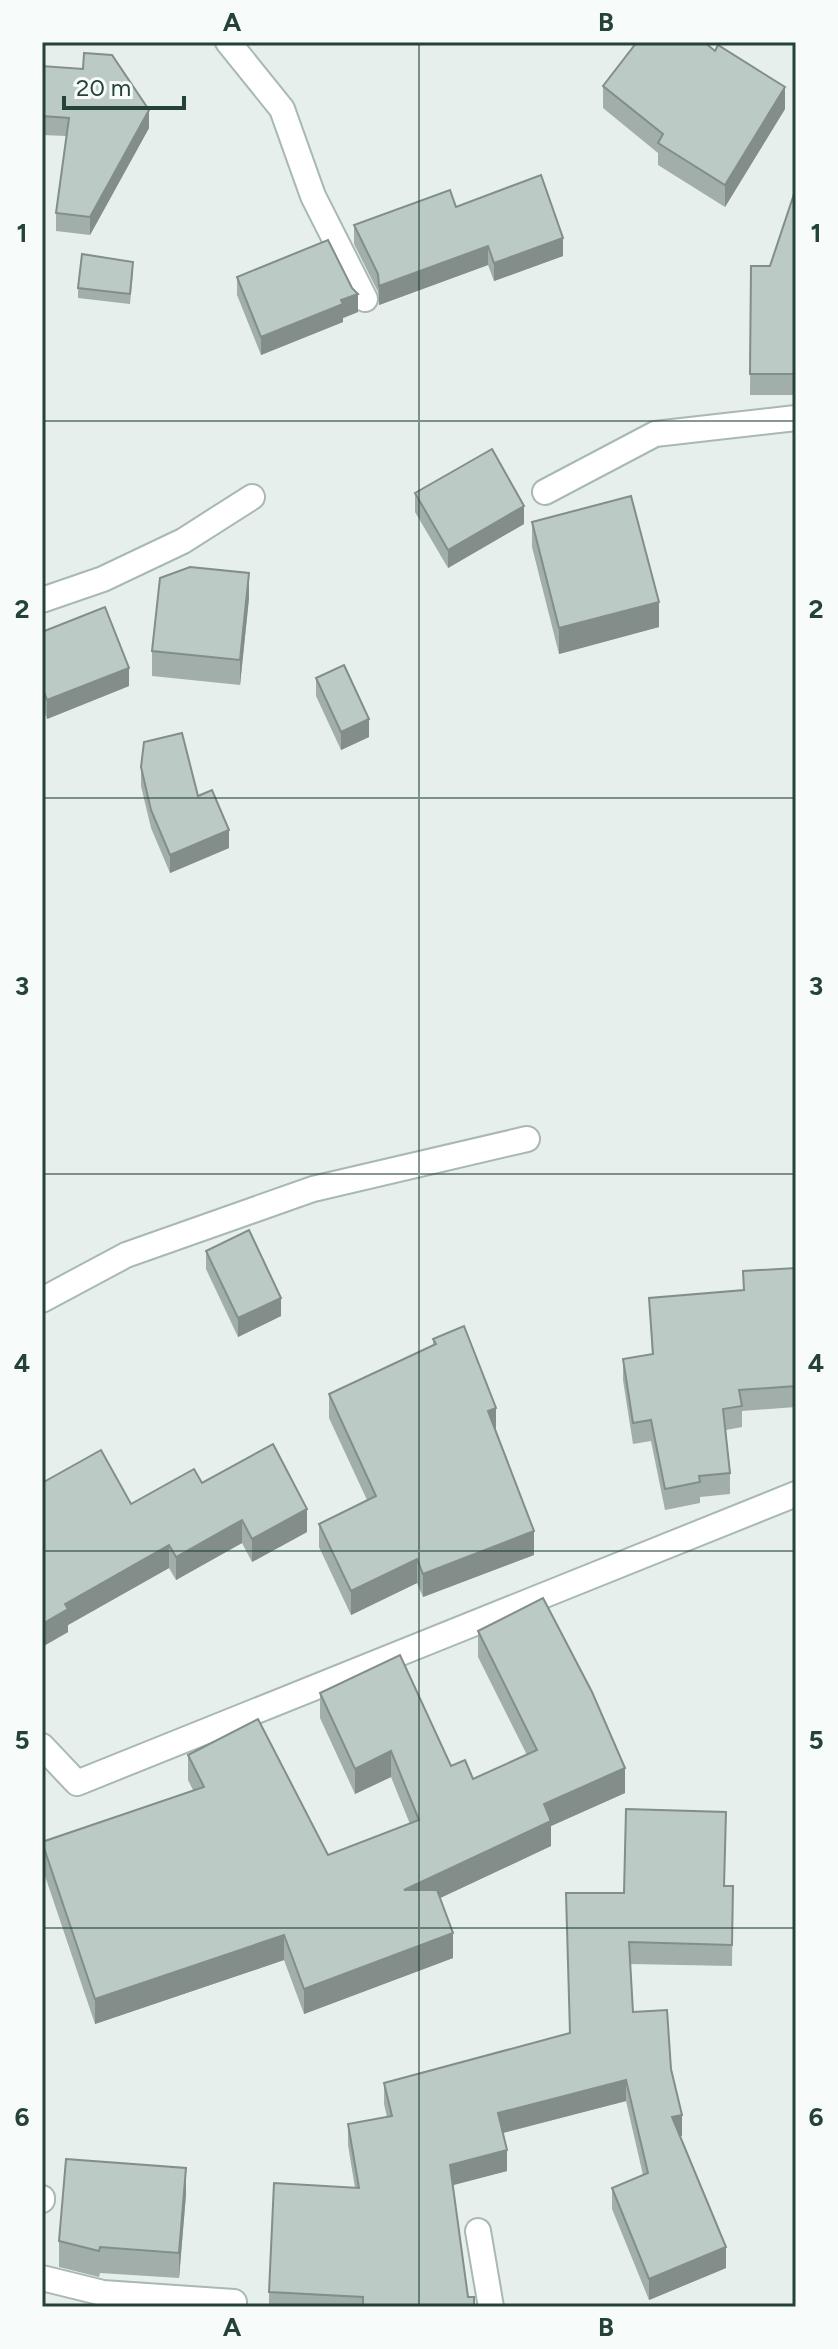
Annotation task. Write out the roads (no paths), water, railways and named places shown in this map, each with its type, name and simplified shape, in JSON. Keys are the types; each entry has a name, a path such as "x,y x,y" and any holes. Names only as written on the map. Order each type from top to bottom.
{"street":[{"path":"228,42 282,109 313,196 365,299"},
{"path":"545,492 655,434 796,418"},
{"path":"42,600 103,579 183,541 252,497"},
{"path":"42,1300 126,1255 313,1189 527,1139"},
{"path":"42,1746 77,1783 796,1494"},
{"path":"478,2231 491,2307"},
{"path":"42,2278 103,2293 234,2302 234,2307"}]}
